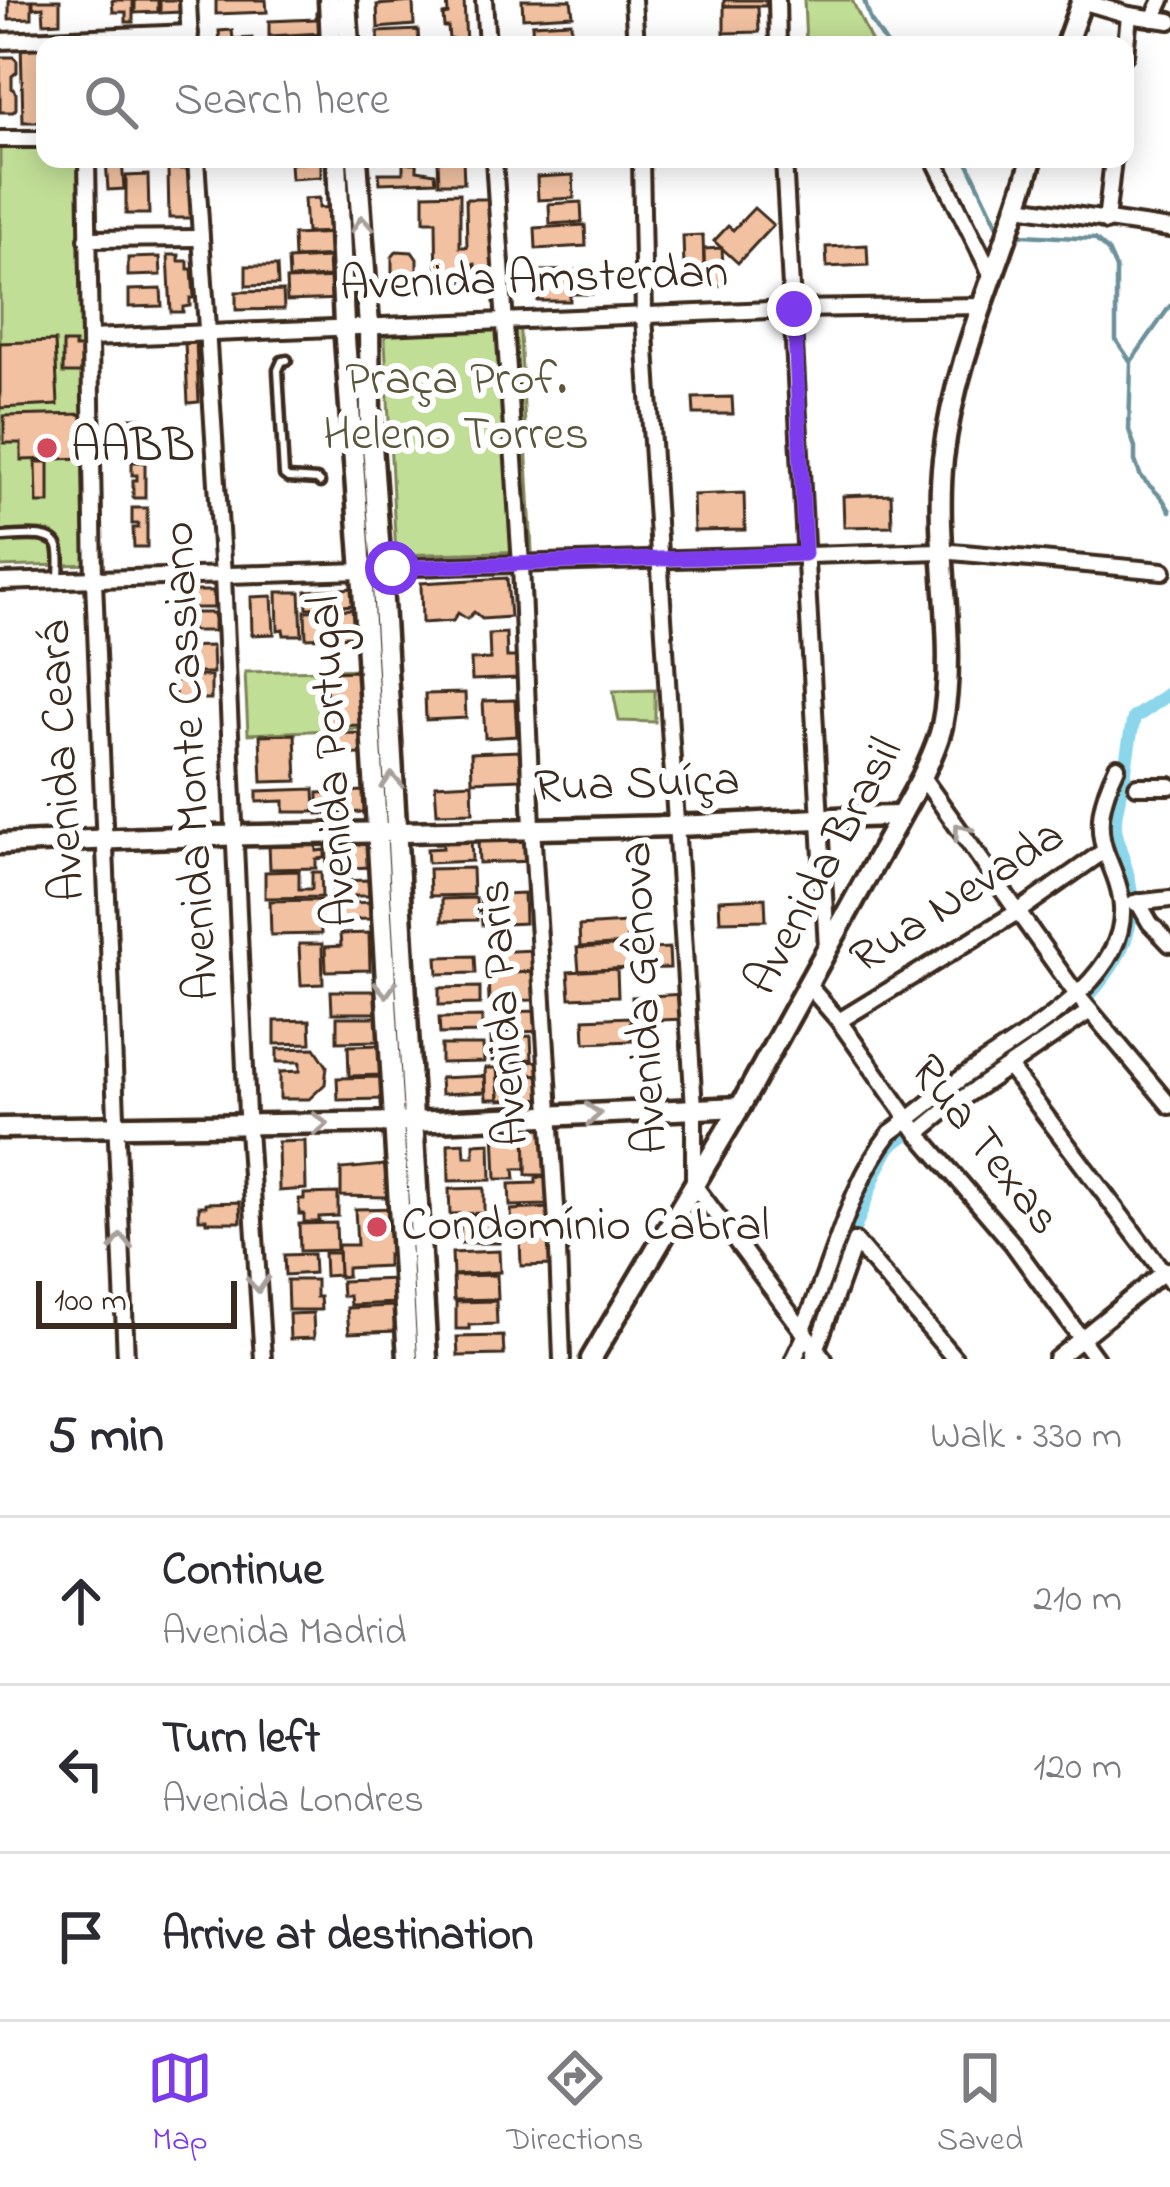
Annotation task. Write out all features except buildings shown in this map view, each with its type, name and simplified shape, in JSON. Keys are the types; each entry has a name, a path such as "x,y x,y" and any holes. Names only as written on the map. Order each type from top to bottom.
{"street":[{"path":"188,0 190,36"},
{"path":"329,0 331,36"},
{"path":"346,0 349,36"},
{"path":"484,0 486,36"},
{"path":"633,0 635,36"},
{"path":"777,0 778,36"},
{"path":"1153,20 1162,0"},
{"path":"1069,36 1081,1 1170,21"},
{"path":"1127,36 1130,15"},
{"path":"0,41 36,41"},
{"path":"0,139 36,139"},
{"name":"Avenida Ceará","path":"87,168 94,581 126,1359"},
{"name":"Avenida Monte Cassiano","path":"196,168 223,576 263,1359"},
{"name":"Avenida Portugal","path":"337,168 344,325 372,569"},
{"name":"Avenida Portugal","path":"358,168 368,326 372,569 403,1122 408,1359"},
{"name":"Avenida Paris","path":"495,168 521,565 562,1359"},
{"name":"Avenida Gênova","path":"640,168 644,316 694,1108 694,1185"},
{"path":"785,168 827,949"},
{"path":"938,168 991,274"},
{"name":"Avenida Brasil","path":"591,1359 740,1107 937,743 947,664 941,551 943,459 965,356 1029,168"},
{"path":"1106,222 1112,168"},
{"path":"1018,207 1170,230"},
{"path":"87,239 200,238"},
{"name":"Avenida Amsterdan","path":"90,338 344,325 981,306"},
{"path":"0,583 941,551 1163,572"},
{"path":"1104,851 1102,799 1117,767"},
{"path":"922,777 1083,1003 1170,1106"},
{"path":"1137,786 1170,786"},
{"name":"Rua Suíça","path":"0,844 899,816"},
{"name":"Rua Nevada","path":"839,1021 1019,911 1104,851 1120,889 1121,927 1083,1003"},
{"path":"1170,899 1136,902 1170,944"},
{"name":"Rua Texas","path":"808,984 914,1127 1012,1243 1096,1359"},
{"path":"812,1346 824,1282 854,1198 880,1145 1009,1067 1083,1003"},
{"path":"914,1127 965,1075 1083,1003"},
{"path":"1009,1067 1168,1273 1056,1359"},
{"path":"0,1128 403,1122 740,1107"},
{"name":"Avenida Portugal","path":"403,1122 427,1359"},
{"path":"694,1185 812,1346"},
{"path":"794,1359 812,1346 855,1241 955,1359"}],"lane":[{"path":"287,360 278,370 284,475 320,483"},
{"path":"0,537 54,539 59,582"}],"green space":[{"path":"804,0 852,0 869,36 806,36"},
{"name":"AABB","path":"0,143 36,143 36,168 84,168 92,564 0,567"},
{"name":"Praça Prof. Heleno Torres","path":"519,317 532,551 396,555 384,322"},
{"path":"367,669 371,728 248,734 245,672"},
{"path":"655,690 655,722 619,721 613,691"}],"waterway":[{"path":"864,0 881,36"},
{"path":"970,168 997,224 1003,226"},
{"path":"1013,231 1095,239 1108,251 1116,269 1116,340 1131,362 1129,430 1135,461 1141,477 1170,511"},
{"path":"1132,360 1170,306"},
{"path":"965,1089 1074,1010 1120,952 1131,900 1115,821 1132,726 1134,718 1170,693"},
{"path":"845,1253 890,1146 938,1110"}],"place":[{"name":"AABB","path":"47,448"},
{"name":"Condomínio Cabral","path":"377,1227"}],"route":[{"path":"392,568 805,554 794,309"}]}
